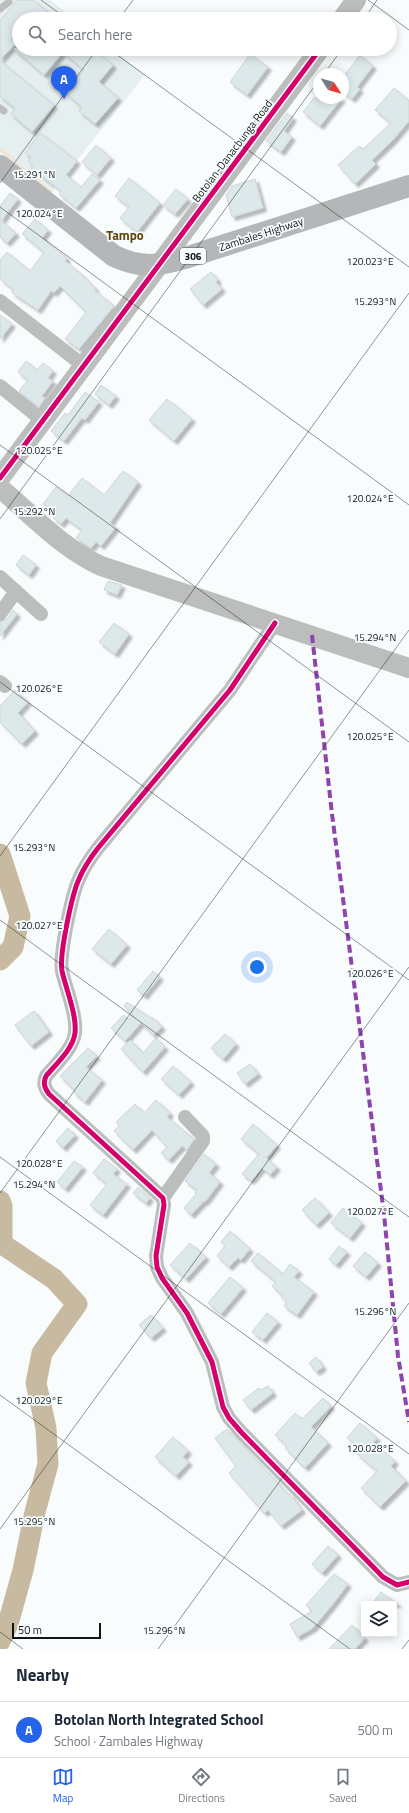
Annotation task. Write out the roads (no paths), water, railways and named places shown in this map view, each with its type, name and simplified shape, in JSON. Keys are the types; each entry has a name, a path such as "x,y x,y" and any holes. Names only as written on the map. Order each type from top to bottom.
{"main road":[{"name":"Zambales Highway","path":"0,166 114,256 129,263 146,266 160,265 409,186"}],"street":[{"path":"347,12 356,0"},
{"name":"Botolan-Danacbunga Road","path":"0,478 315,56"},
{"path":"0,301 84,366"},
{"path":"0,386 42,420"},
{"path":"0,488 65,544 86,559 101,566 409,668"},
{"path":"0,577 41,614"},
{"path":"0,614 16,591"},
{"path":"275,623 230,690 89,860 78,880 65,932 61,969 74,1022 75,1034 73,1042 46,1076 44,1082 49,1094 163,1198 164,1205 156,1256 157,1266 162,1278 187,1313 212,1362 224,1407 229,1418 382,1577 397,1585 409,1582"},
{"path":"163,1198 203,1142 203,1136 185,1117"}],"lane":[{"path":"0,9 9,2"}],"waterway":[{"path":"0,854 20,916 13,947 0,960"},
{"path":"0,1201 2,1206 2,1244 54,1279 77,1304 42,1353 36,1383 46,1428 48,1464 35,1512 23,1570 8,1624 0,1641"}],"place":[{"name":"Botolan North Integrated School","path":"64,99"}],"district":[{"name":"Tampo","path":"125,235"}]}
